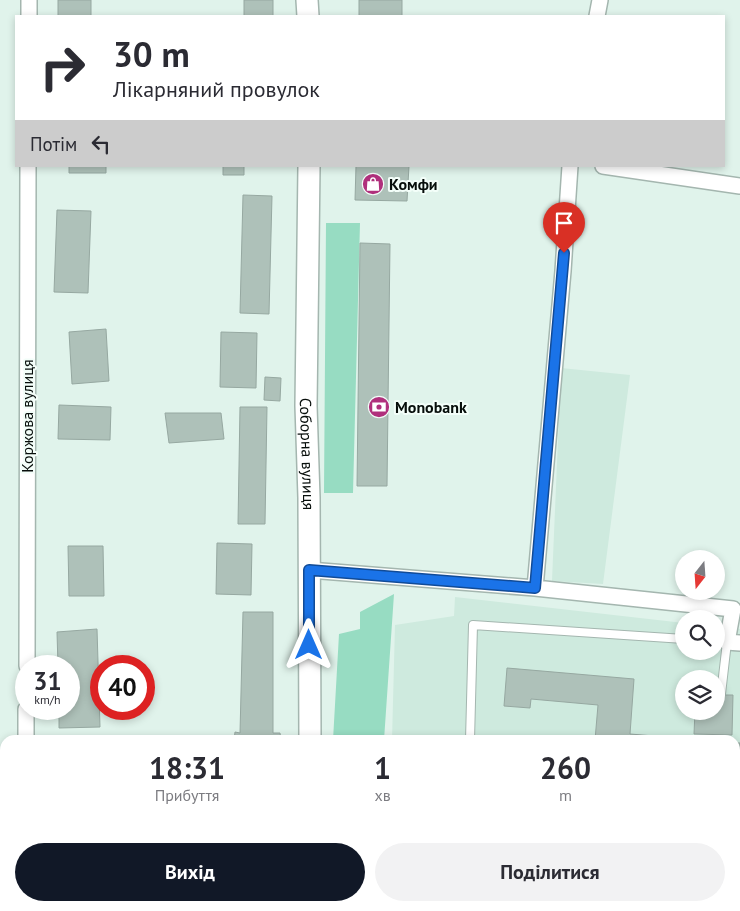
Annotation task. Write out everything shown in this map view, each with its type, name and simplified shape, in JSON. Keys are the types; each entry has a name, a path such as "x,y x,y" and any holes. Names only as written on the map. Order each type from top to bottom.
{"street":[{"path":"29,0 29,15"},
{"path":"307,0 308,15"},
{"path":"597,15 600,0"},
{"name":"Коржова вулиця","path":"27,655 28,167"},
{"name":"Соборна вулиця","path":"309,167 306,406 310,735"},
{"path":"535,588 563,271 570,167"},
{"path":"610,167 740,186"},
{"path":"309,570 535,588 737,609 729,638"},
{"path":"26,720 26,735"}],"lane":[{"path":"470,735 473,625 675,638"},
{"path":"724,670 729,638"}],"shaded area":[{"path":"561,368 630,375 603,584 552,581"},
{"path":"455,597 675,622 675,660 725,660 725,628 740,629 740,735 392,735 395,625 454,616"}],"green space":[{"path":"326,223 360,223 353,493 324,493"},
{"path":"394,594 384,735 333,735 339,634 360,629 360,612"}],"building":[{"path":"58,0 91,0 91,15 58,15"},
{"path":"244,0 273,0 273,15 244,15"},
{"path":"359,0 402,0 402,15 359,15"},
{"path":"69,167 106,167 106,173 69,173"},
{"path":"223,167 244,167 244,175 223,175"},
{"path":"356,167 409,167 407,201 355,200"},
{"path":"243,195 272,196 269,314 240,313"},
{"path":"57,210 91,211 88,293 54,292"},
{"path":"360,243 390,244 387,486 357,486"},
{"path":"106,329 109,381 72,384 69,332"},
{"path":"221,332 257,333 256,388 220,387"},
{"path":"265,377 281,378 280,401 264,400"},
{"path":"59,405 111,407 110,440 58,439"},
{"path":"240,407 267,407 265,524 238,524"},
{"path":"165,413 221,413 224,439 169,443"},
{"path":"217,543 252,544 251,595 216,594"},
{"path":"68,546 103,546 104,596 69,596"},
{"path":"243,612 273,612 273,733 280,733 280,735 235,735 235,732 240,733"},
{"path":"97,629 98,655 90,655 90,720 100,720 100,727 59,728 59,720 80,720 80,655 58,655 57,632"},
{"path":"507,668 634,679 630,734 642,735 595,735 598,705 531,699 530,708 504,706"},
{"path":"725,695 733,695 732,735 694,734 695,720 725,720"}],"place":[{"name":"Комфи","path":"373,184"},
{"name":"Monobank","path":"379,407"}],"route":[{"path":"309,645 309,570 535,588 564,253"}]}
